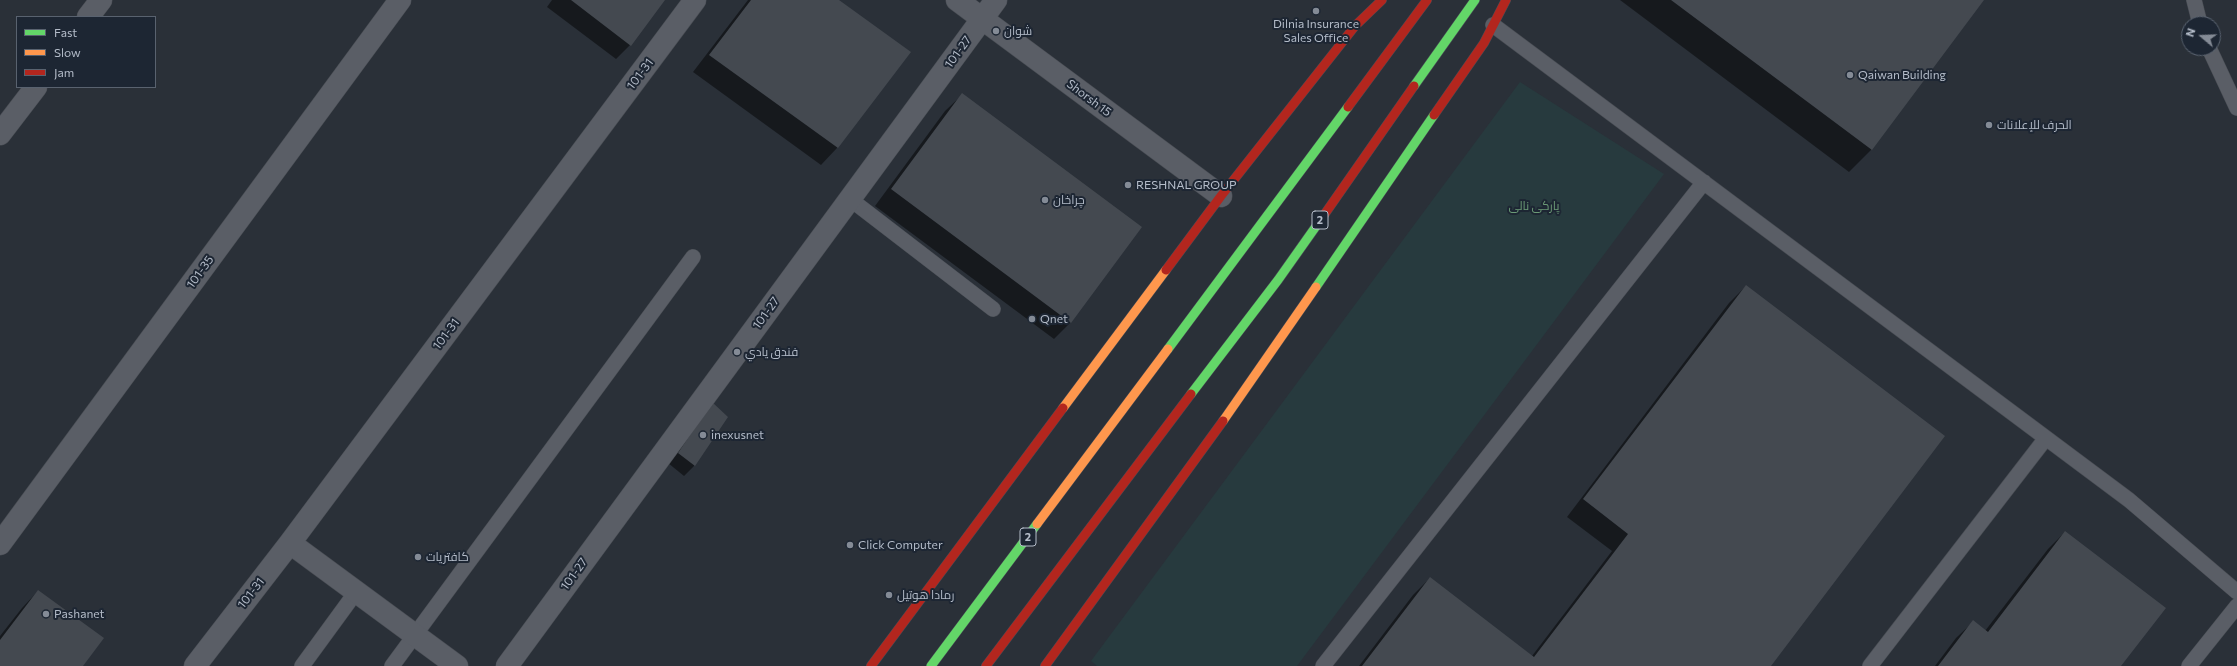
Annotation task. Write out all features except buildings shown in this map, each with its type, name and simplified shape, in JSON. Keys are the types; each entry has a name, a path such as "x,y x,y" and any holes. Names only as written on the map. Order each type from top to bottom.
{"main road":[{"path":"871,666 1221,196 1355,26 1382,0"},
{"name":"2","path":"931,666 1232,265 1427,0"},
{"name":"2","path":"986,666 1278,280 1475,0"},
{"path":"1045,666 1248,386 1484,43 1506,0"}],"street":[{"path":"89,16 101,0"},
{"name":"101-35","path":"0,544 400,0"},
{"name":"101-31","path":"195,666 290,543 695,0"},
{"name":"Shorsh 15","path":"957,0 1221,196"},
{"name":"101-27","path":"507,666 996,0"},
{"path":"0,134 35,88"},
{"path":"290,543 457,666"}],"lane":[{"path":"2194,0 2198,16"},
{"path":"1493,25 2129,500 2237,592"},
{"path":"2213,56 2237,108"},
{"path":"1323,666 1704,182"},
{"path":"850,199 993,310"},
{"path":"392,666 693,257"},
{"path":"1870,666 2046,438"},
{"path":"302,666 356,592"},
{"path":"2189,666 2237,606"}],"green space":[{"name":"پارکی نالی","path":"1520,82 1664,174 1297,666 1097,666 1091,661"}],"traffic: fast":[{"path":"1414,86 1475,0"},
{"path":"1168,349 1348,107"},
{"path":"1316,287 1434,115"},
{"path":"1191,394 1278,280 1324,215"},
{"path":"931,666 1037,524"}],"traffic: slow":[{"path":"1063,408 1166,270"},
{"path":"1223,421 1316,287"},
{"path":"1037,524 1168,349"}],"traffic: jam":[{"path":"1166,270 1221,196 1355,26 1382,0"},
{"path":"1348,107 1427,0"},
{"path":"1434,115 1484,43 1506,0"},
{"path":"1324,215 1414,86"},
{"path":"986,666 1191,394"},
{"path":"871,666 1063,408"},
{"path":"1045,666 1223,421"}],"place":[{"name":"Dilnia Insurance Sales Office","path":"1316,11"},
{"name":"شوان","path":"996,31"},
{"name":"Qaiwan Building","path":"1850,75"},
{"name":"الحرف للإعلانات","path":"1989,125"},
{"name":"RESHNAL GROUP","path":"1128,185"},
{"name":"چراخان","path":"1045,200"},
{"name":"Qnet","path":"1032,319"},
{"name":"فندق يادي","path":"737,352"},
{"name":"inexusnet","path":"703,435"},
{"name":"Click Computer","path":"850,545"},
{"name":"كافتريات","path":"418,557"},
{"name":"رمادا هوتيل","path":"889,595"},
{"name":"Pashanet","path":"46,614"}]}
